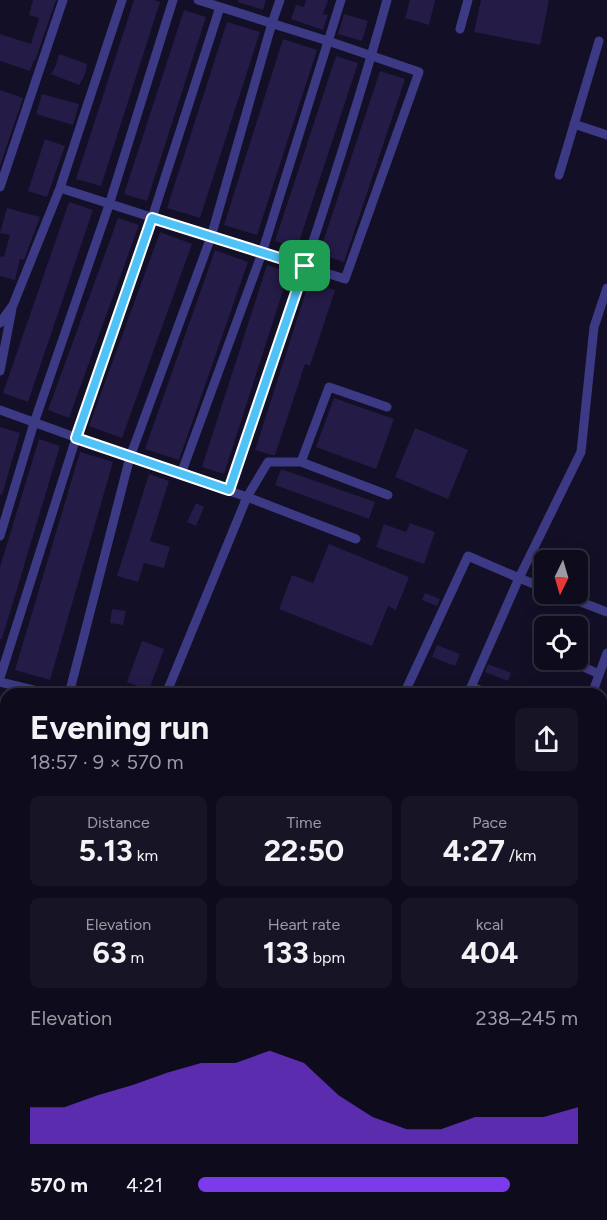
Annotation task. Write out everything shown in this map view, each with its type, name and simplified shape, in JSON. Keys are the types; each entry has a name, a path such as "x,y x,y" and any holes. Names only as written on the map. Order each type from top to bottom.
{"street":[{"path":"0,188 63,0"},
{"path":"0,371 13,305 60,188 122,0"},
{"path":"0,536 34,423 109,205 172,0"},
{"path":"60,188 345,279 419,72 198,0"},
{"path":"71,688 130,457 211,237 280,0"},
{"path":"182,474 262,253 341,0"},
{"path":"229,490 305,266 387,0"},
{"path":"460,29 468,0"},
{"path":"29,688 0,680 76,438 152,218 220,7"},
{"path":"558,175 599,40"},
{"path":"574,124 607,135"},
{"path":"471,688 519,578 580,452 594,327 607,288"},
{"path":"0,323 13,305"},
{"path":"301,462 329,387 387,407"},
{"path":"0,411 247,496 356,539"},
{"path":"168,688 247,496 268,462 301,462 388,495"},
{"path":"407,688 468,556 534,584"},
{"path":"586,604 607,612"},
{"path":"594,688 607,653"},
{"path":"588,669 599,674"}],"building":[{"path":"33,0 56,0 30,71 0,61 0,34 31,44 39,18 29,15"},
{"path":"134,0 160,2 101,186 76,179"},
{"path":"238,0 266,0 263,10 238,2"},
{"path":"306,0 328,0 323,14 328,15 323,30 291,19 296,5 304,7"},
{"path":"410,0 435,0 429,25 405,18"},
{"path":"481,0 549,0 540,45 474,32"},
{"path":"184,10 206,17 147,201 124,194"},
{"path":"344,14 368,21 362,41 338,34"},
{"path":"227,22 260,32 200,218 167,208"},
{"path":"283,39 317,50 257,235 224,225"},
{"path":"59,54 87,64 85,75 79,85 51,74"},
{"path":"336,56 358,63 297,248 275,241"},
{"path":"380,71 405,79 344,262 319,254"},
{"path":"0,90 23,98 0,166"},
{"path":"42,94 79,104 73,125 36,114"},
{"path":"45,139 65,146 47,197 28,191"},
{"path":"69,202 93,210 28,402 3,393"},
{"path":"7,208 40,217 24,260 20,259 15,280 0,276 0,256 4,257 10,235 0,233"},
{"path":"118,218 139,225 69,418 48,410"},
{"path":"160,232 192,244 122,438 89,426"},
{"path":"215,250 248,262 179,460 145,449"},
{"path":"267,265 289,272 224,474 202,467"},
{"path":"309,282 335,290 310,366 305,364 275,455 272,455 255,450"},
{"path":"334,398 394,419 376,469 316,447"},
{"path":"0,427 20,433 2,495 0,494"},
{"path":"415,428 468,450 448,499 395,477"},
{"path":"39,439 60,446 2,639 0,639 0,567"},
{"path":"80,452 113,462 50,680 15,670"},
{"path":"281,469 375,502 369,519 275,485"},
{"path":"149,474 169,481 150,541 170,547 164,568 144,563 138,582 117,576"},
{"path":"196,503 204,507 196,526 187,522"},
{"path":"410,523 435,532 424,564 376,547 384,524 406,532"},
{"path":"329,544 409,577 396,610 388,606 372,646 279,609 292,575 313,583"},
{"path":"425,593 440,599 437,606 422,600"},
{"path":"112,609 126,611 123,625 110,623"},
{"path":"142,641 164,649 150,688 127,682"},
{"path":"437,645 460,654 455,666 432,657"},
{"path":"488,664 511,673 508,681 485,672"}],"route":[{"path":"152,218 305,266 229,490 76,438 152,218"}]}
